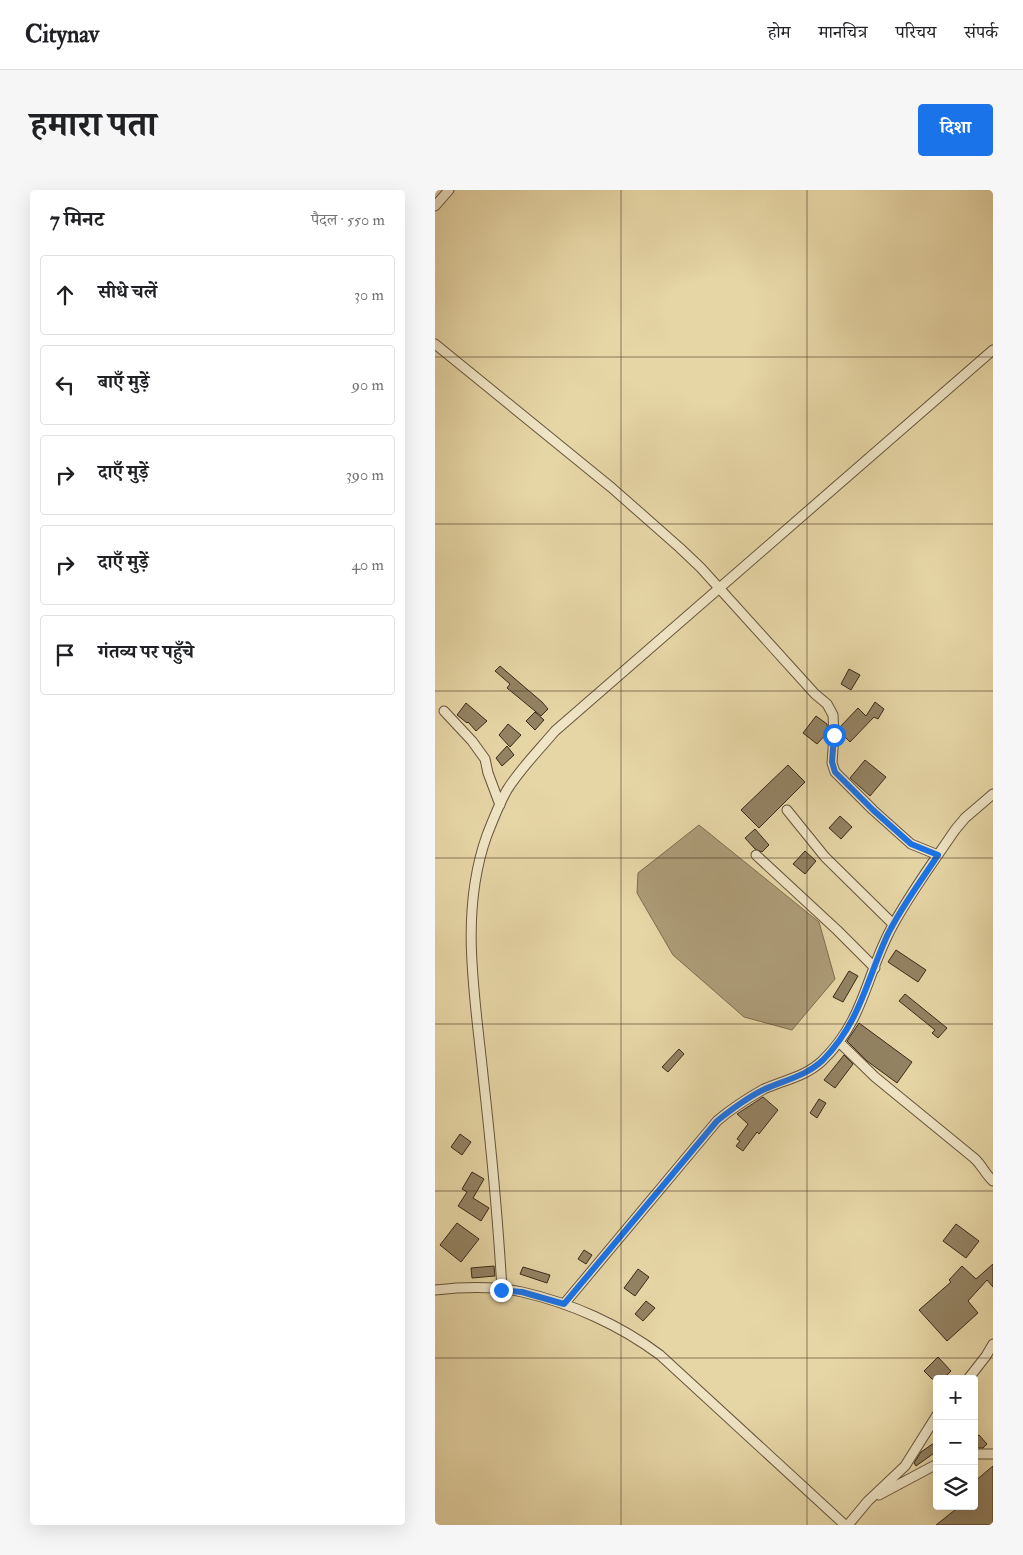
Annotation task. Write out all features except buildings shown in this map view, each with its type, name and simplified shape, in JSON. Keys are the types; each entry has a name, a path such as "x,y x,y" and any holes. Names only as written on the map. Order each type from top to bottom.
{"street":[{"path":"435,206 449,190"},
{"path":"435,344 612,488 701,568 815,694 830,708 834,720 832,762 835,772 911,844 938,855"},
{"path":"505,1290 474,999 471,939 477,872 487,836 500,805 515,779 555,731 723,594 993,350"},
{"path":"444,711 481,751 500,805"},
{"path":"564,1304 717,1121 729,1111 764,1089 811,1070 839,1042 858,1011 893,924 938,855 965,818 993,794"},
{"path":"787,810 825,857 893,924"},
{"path":"756,855 875,968"},
{"path":"839,1042 875,1077 981,1164 987,1176 993,1181"},
{"path":"435,1290 462,1288 522,1292 564,1304 615,1327 660,1355 847,1525 868,1501 905,1466 934,1420"},
{"path":"972,1375 993,1344"},
{"path":"978,1454 993,1454"},
{"path":"868,1501 935,1465"}],"shaded area":[{"path":"699,825 819,922 835,979 792,1030 744,1017 673,955 637,893 638,873"}],"route":[{"path":"501,1290 522,1292 564,1304 717,1121 729,1111 764,1089 811,1070 839,1042 850,1026 893,924 938,855 911,844 835,772 832,762 834,735"}]}
